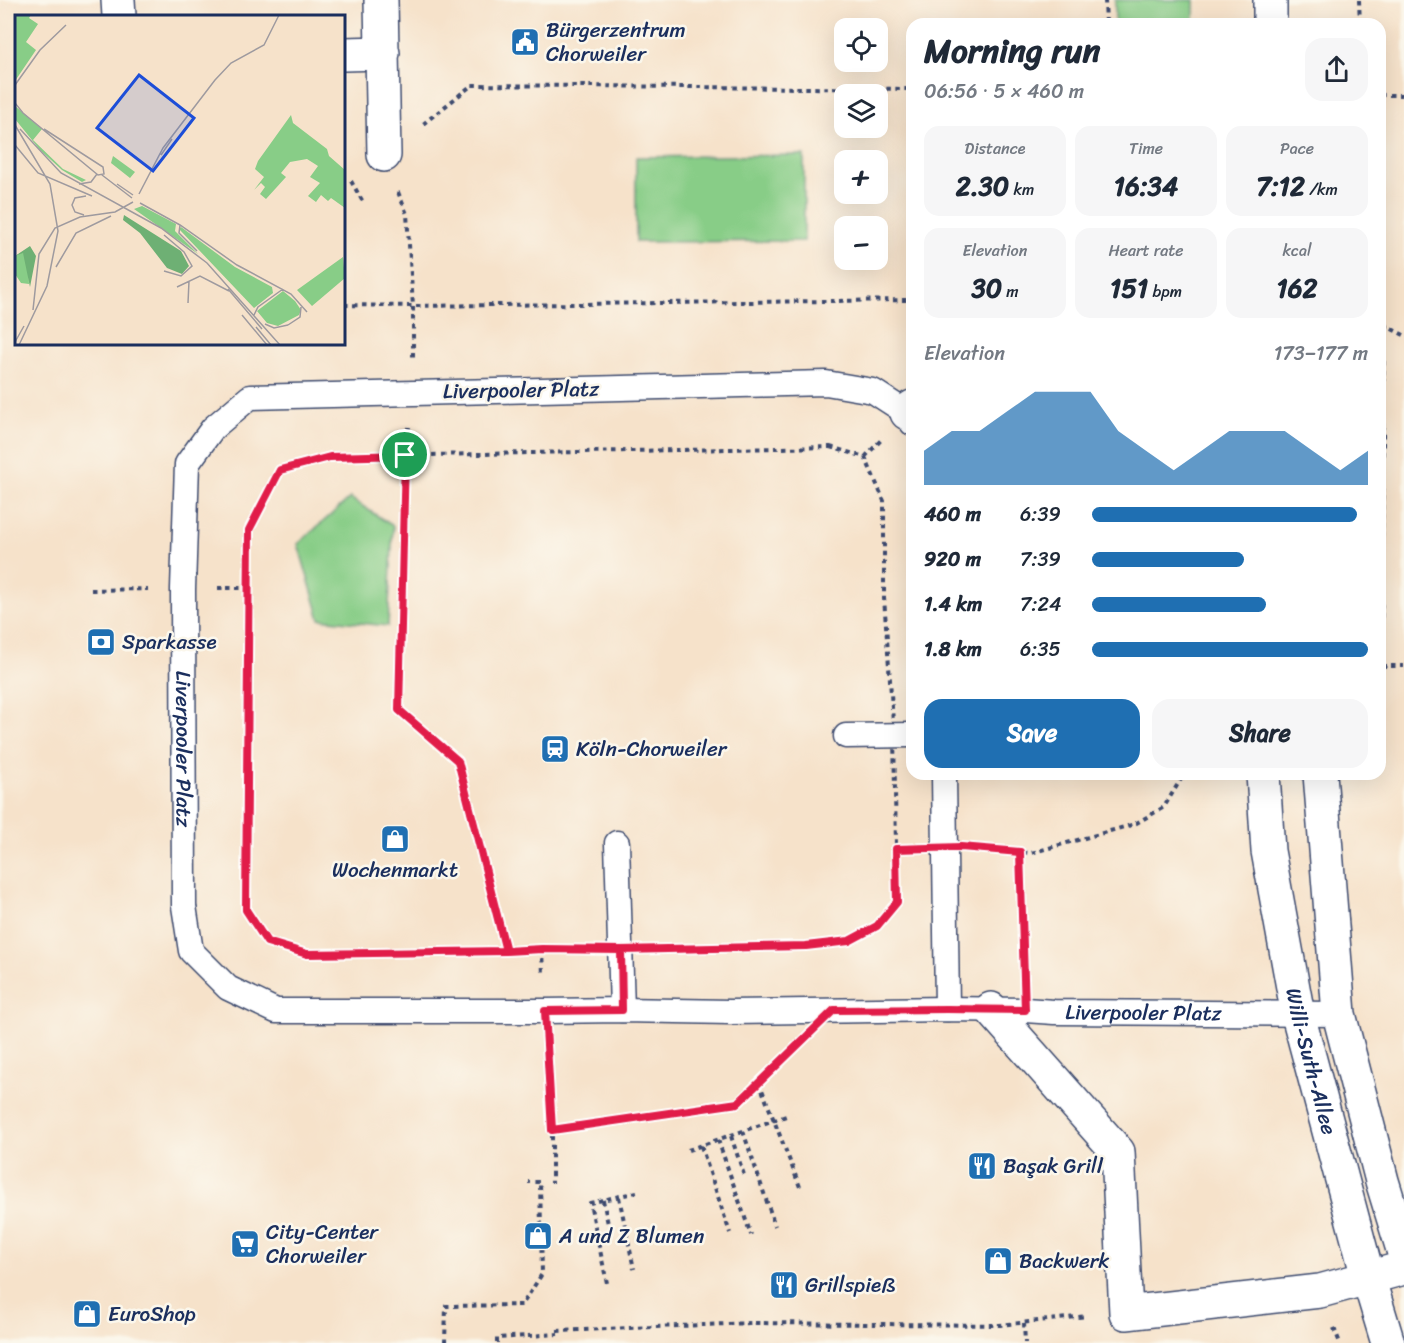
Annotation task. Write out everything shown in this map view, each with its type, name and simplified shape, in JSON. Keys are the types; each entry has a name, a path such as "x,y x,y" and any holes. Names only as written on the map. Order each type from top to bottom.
{"street":[{"path":"118,0 119,15"},
{"path":"381,0 384,155"},
{"path":"1269,0 1270,18"},
{"path":"345,54 382,53"},
{"name":"Willi-Suth-Allee","path":"1263,780 1268,851 1298,1014 1368,1277 1388,1343"},
{"name":"Willi-Suth-Allee","path":"1320,780 1339,1014 1382,1181 1404,1253"},
{"path":"991,1009 1118,1152 1126,1312 1320,1291 1404,1268"}],"lane":[{"name":"Liverpooler Platz","path":"906,412 873,391 826,383 250,397 213,428 187,464 183,589 184,906 191,951 228,988 276,1011 730,1012 991,1009 1054,1012 1339,1014"},
{"path":"846,736 903,735"},
{"path":"944,780 947,1009"},
{"path":"617,843 622,1010"}],"path":[{"path":"1105,0 1106,18"},
{"path":"1359,0 1360,18"},
{"path":"506,951 458,761 399,710 405,455 412,393 413,306 407,214 384,155 472,85 906,89"},
{"path":"1386,95 1404,95"},
{"path":"348,176 363,201"},
{"path":"345,305 906,300"},
{"path":"1386,326 1404,335"},
{"path":"830,447 866,457 884,501 884,598 903,735 896,849 897,902 877,926 849,941 806,946 307,954 267,942 246,910 249,530 280,470 330,457 405,455 830,447"},
{"path":"1386,666 1404,666"},
{"path":"896,849 961,847 1031,853 1135,824 1164,807 1180,780"},
{"path":"1020,852 1025,1010"},
{"path":"552,1130 738,1103 834,1010"},
{"path":"545,1011 552,1130 552,1183"},
{"path":"759,1082 800,1187"},
{"path":"688,1150 786,1116"},
{"path":"743,1131 775,1226"},
{"path":"730,1136 745,1178"},
{"path":"718,1140 751,1235"},
{"path":"701,1146 730,1233"},
{"path":"445,1343 446,1306 522,1305 542,1274 540,1182 528,1182"},
{"path":"607,1283 590,1203 637,1192"},
{"path":"619,1197 634,1269"},
{"path":"603,1200 608,1224"},
{"path":"497,1343 497,1338 558,1332 752,1323 1000,1325 1126,1312"},
{"path":"1024,1323 1025,1343"}],"green space":[{"path":"1115,0 1194,0 1194,18 1115,18"},
{"path":"804,155 804,241 636,242 636,157"},
{"path":"350,498 393,526 388,626 320,619 298,544"}],"place":[{"name":"Bürgerzentrum Chorweiler","path":"525,42"},
{"name":"Sparkasse","path":"101,642"},
{"name":"Köln-Chorweiler","path":"555,749"},
{"name":"Wochenmarkt","path":"395,839"},
{"name":"Başak Grill","path":"982,1166"},
{"name":"A und Z Blumen","path":"538,1236"},
{"name":"City-Center Chorweiler","path":"245,1244"},
{"name":"Backwerk","path":"998,1261"},
{"name":"Grillspieß","path":"784,1285"},
{"name":"EuroShop","path":"87,1314"}],"route":[{"path":"405,455 330,457 280,470 249,530 246,910 267,942 307,954 506,951 542,949 621,950 622,1010 545,1011 552,1130 738,1103 834,1010 1025,1010 1020,852 961,847 896,849 897,902 877,926 849,941 806,946 621,950 542,949 506,951 458,761 399,710 405,455"}]}
